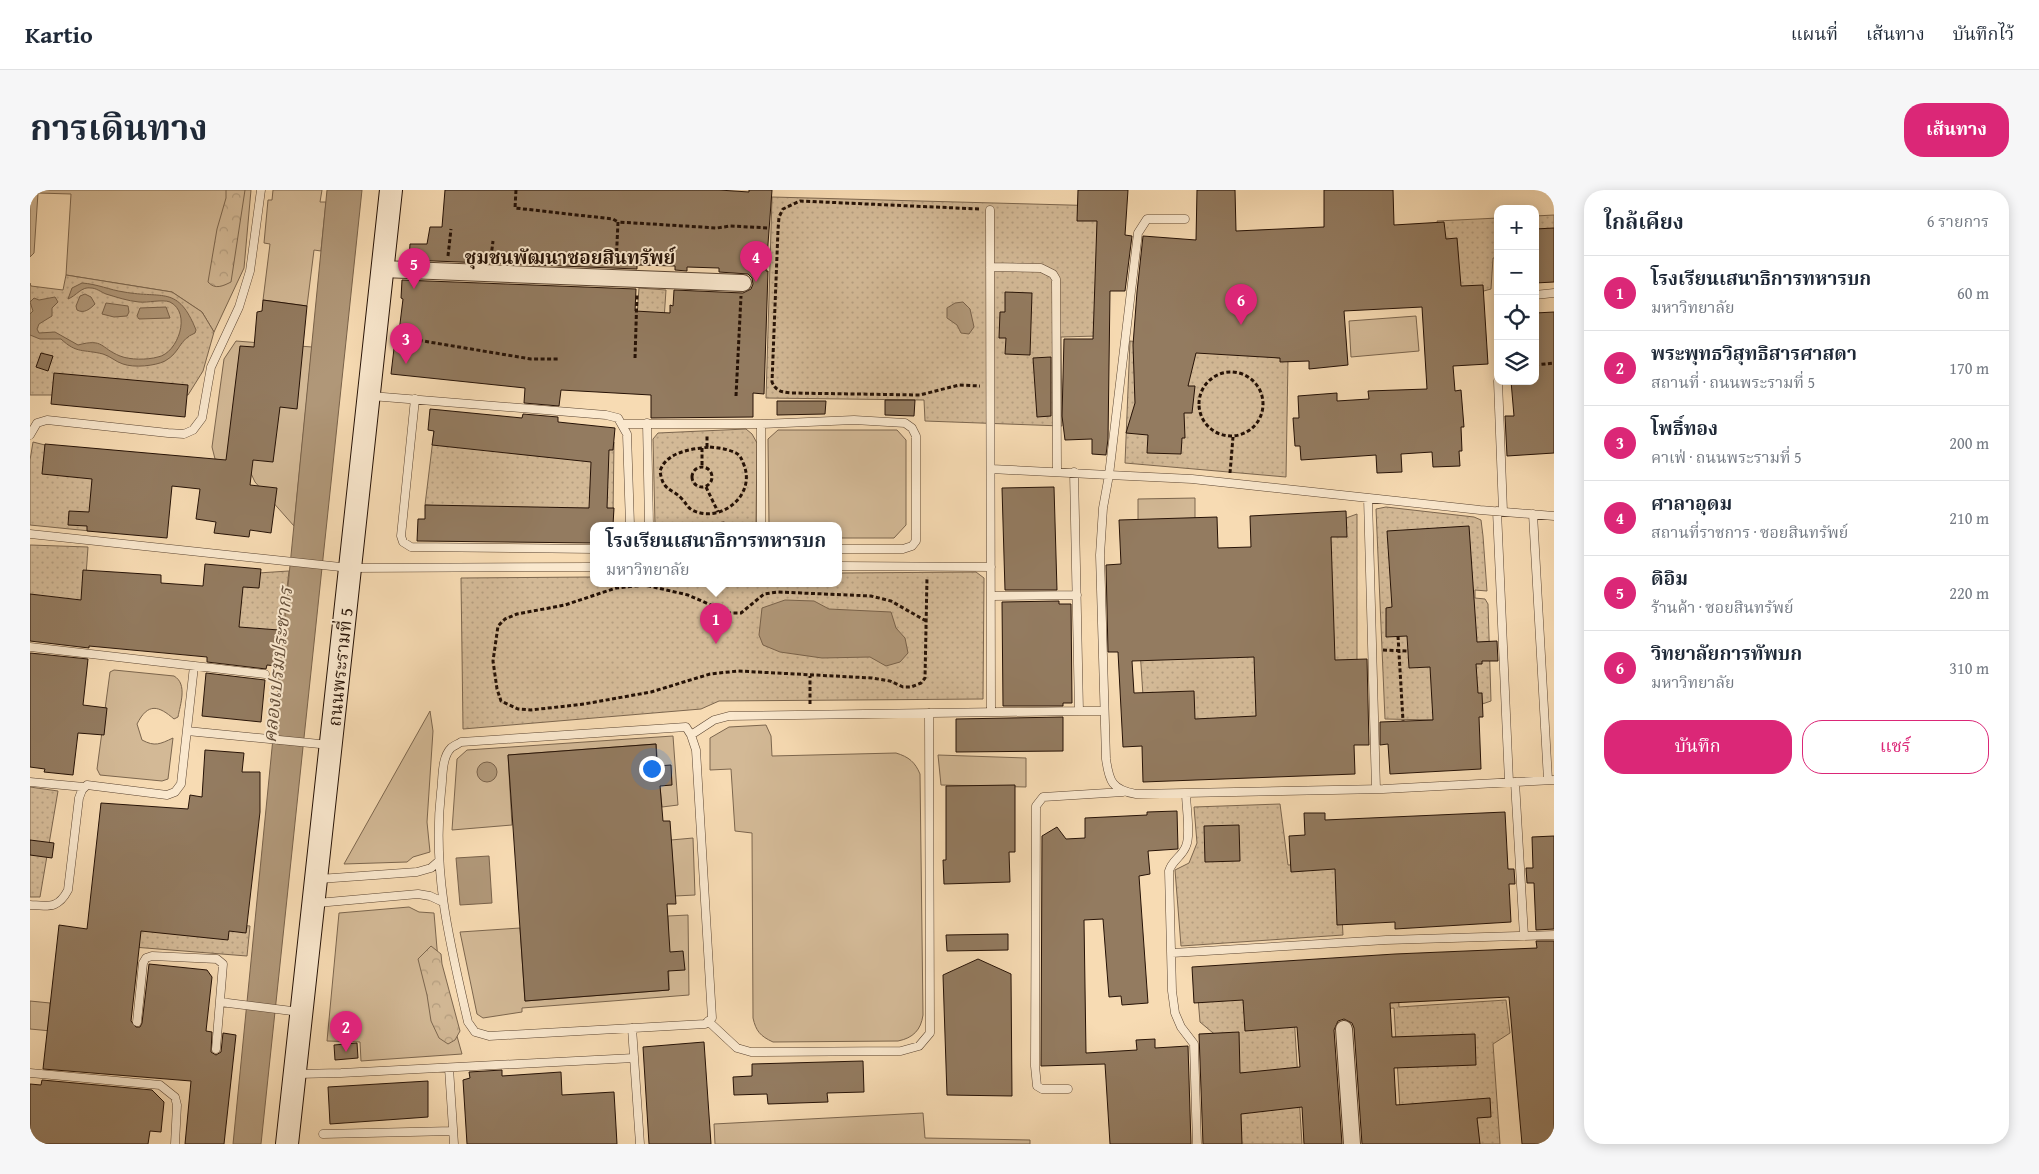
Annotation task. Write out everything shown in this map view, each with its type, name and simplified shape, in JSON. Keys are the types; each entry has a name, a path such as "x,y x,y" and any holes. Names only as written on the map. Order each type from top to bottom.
{"main road":[{"name":"ถนนพระรามที่ 5","path":"287,1144 295,1074 294,1011 318,879 322,744 339,567 368,396 391,190"}],"street":[{"path":"382,269 742,283"},
{"path":"1344,1029 1352,1144"}],"lane":[{"path":"30,435 37,423 47,420 168,433 184,434 194,430 202,418 211,367 239,307 250,271 261,190"},
{"path":"990,210 992,712"},
{"path":"1125,792 1114,786 1108,777 1106,759 1100,555 1103,508 1109,475 1138,233 1147,219 1185,219"},
{"path":"990,268 1041,268 1053,274 1056,280 1057,472"},
{"path":"1539,295 1554,293"},
{"path":"1498,385 1500,511 1512,782 1524,936"},
{"path":"368,396 606,415 618,418 627,434 630,522"},
{"path":"415,399 403,542 411,547 590,549"},
{"path":"623,424 761,424 854,420 905,422 912,428 916,436 916,541 912,546 903,549 842,549"},
{"path":"647,423 649,522"},
{"path":"761,424 761,522"},
{"path":"991,469 1153,476 1554,516"},
{"path":"1074,472 1079,711"},
{"path":"1368,498 1376,789"},
{"path":"1068,1089 1042,1089 1037,1086 1035,1066 1036,806 1042,797 1125,792 1136,794 1376,789 1551,780 1533,514"},
{"path":"30,534 339,567 590,567"},
{"path":"842,566 927,565 991,567"},
{"path":"991,596 1076,595"},
{"path":"30,647 265,674"},
{"path":"30,782 84,787 87,785 167,795 175,792 181,784 194,666"},
{"path":"691,735 714,720 729,716 1104,711"},
{"path":"708,1021 737,1048 751,1052 901,1051 919,1046 930,1033 929,713"},
{"path":"686,728 691,735 696,750 712,1018 705,1024 489,1036 475,1032 468,1022 447,931 439,861 438,819 445,760 451,748 461,742 686,728"},
{"path":"186,730 322,744"},
{"path":"30,905 55,905 63,901 68,890 79,798 84,787"},
{"path":"1186,793 1188,843 1181,855 1171,862 1169,871 1172,991 1181,1027 1194,1044 1197,1144"},
{"path":"318,879 417,872 431,868 439,861"},
{"path":"315,903 418,894 430,896 443,902"},
{"path":"1172,953 1386,940 1554,935"},
{"path":"137,1022 143,963 146,958 152,956 217,959 223,964 216,1049"},
{"path":"220,1002 294,1011"},
{"path":"632,1028 640,1144"},
{"path":"295,1074 634,1058"},
{"path":"449,1068 454,1144"},
{"path":"30,1073 160,1085 175,1097 177,1105 175,1144"},
{"path":"323,1134 453,1131"}],"path":[{"path":"516,190 515,208 613,219 618,222 717,228 730,226 770,228"},
{"path":"985,386 959,385 920,395 791,393 779,391 774,388 772,382 778,230 783,209 800,202 990,210"},
{"path":"615,278 618,222"},
{"path":"446,271 451,229"},
{"path":"635,358 638,279"},
{"path":"736,396 742,283"},
{"path":"390,335 530,359 560,359"},
{"path":"1539,365 1554,363"},
{"path":"1222,373 1243,374 1253,379 1262,393 1264,409 1260,419 1254,428 1244,434 1234,436 1222,436 1209,428 1201,415 1199,405 1200,394 1205,385 1212,378 1222,373"},
{"path":"1229,483 1234,436"},
{"path":"702,448 702,467"},
{"path":"702,448 726,449 737,454 742,458 748,476 744,494 735,503 714,515 692,510 682,499 668,490 661,478 660,471 665,460 689,450 702,448"},
{"path":"702,467 693,472 692,478 697,486 706,487"},
{"path":"702,467 712,475 711,482 706,487"},
{"path":"706,487 718,512"},
{"path":"714,515 714,522"},
{"path":"626,587 616,588 565,605 517,614 505,619 498,626 493,661 497,689 501,701 518,709 531,710 584,704 651,692 710,674 738,671 847,675 890,681 902,687 911,687 921,683 925,678 927,565"},
{"path":"654,587 688,595 729,613 741,613 764,594 778,592 871,596 891,601 926,621"},
{"path":"1398,636 1403,721"},
{"path":"1373,650 1408,651"},
{"path":"810,676 810,714"}],"green space":[{"path":"30,190 251,190 244,268 214,332 202,312 172,292 66,275 71,194 38,193 34,253 30,257"},
{"path":"226,190 245,190 231,282 216,287 208,282 217,229 226,198"},
{"path":"273,190 322,190 320,202 326,202 321,251 314,250 307,306 263,300 270,244 264,243 268,200 272,200"},
{"path":"772,197 1105,206 1097,336 1061,337 1062,426 925,421 924,400 766,398"},
{"path":"1554,215 1554,253 1539,254 1539,216"},
{"path":"1494,218 1494,258 1491,289 1473,294 1452,284 1437,221"},
{"path":"66,275 172,292 202,312 214,332 203,371 188,395 30,395 30,283 31,286 63,290"},
{"path":"639,288 666,290 664,320 634,359"},
{"path":"1416,316 1419,351 1351,357 1349,321"},
{"path":"236,341 312,347 294,526 255,482 247,465 215,459 212,447 224,359"},
{"path":"1130,341 1288,359 1286,477 1125,463"},
{"path":"746,429 752,434 757,443 756,522 655,522 653,439 658,433"},
{"path":"778,430 897,430 906,440 906,525 894,538 842,538 842,522 769,522 768,439"},
{"path":"434,431 614,442 613,516 425,505"},
{"path":"33,442 53,447 95,471 90,531 30,525 30,460"},
{"path":"1195,498 1195,535 1138,536 1138,499"},
{"path":"1386,507 1474,517 1481,520 1487,591 1475,590 1475,598 1485,599 1488,604 1491,701 1436,720 1385,719 1376,509"},
{"path":"1357,514 1357,711 1145,727 1139,634 1313,530"},
{"path":"30,545 88,547 84,604 30,601"},
{"path":"289,571 281,640 218,633 227,575"},
{"path":"976,572 984,578 983,699 719,701 701,709 463,729 461,578 590,577 590,587 842,587 842,573"},
{"path":"114,670 174,676 181,684 182,695 178,717 174,719 163,711 154,708 145,712 137,724 142,740 147,742 158,744 173,738 168,779 162,781 100,775 97,769 110,672"},
{"path":"430,711 433,731 427,822 430,852 413,857 407,862 344,864"},
{"path":"766,725 771,736 772,756 896,753 911,760 920,774 923,1015 918,1029 908,1038 898,1041 773,1042 759,1033 753,1018 752,833 735,831 731,769 710,770 710,738 729,727"},
{"path":"673,736 678,805 662,807 656,744 508,755 512,825 452,830 457,759 467,750"},
{"path":"938,755 1026,758 1026,787 941,785"},
{"path":"30,787 58,791 40,897 30,897"},
{"path":"1280,804 1288,865 1339,863 1343,935 1181,946 1175,870 1189,863 1197,843 1194,807"},
{"path":"693,838 695,895 675,896 671,840"},
{"path":"409,907 419,912 434,913 439,972 462,1054 361,1061 360,1042 327,1041 339,913"},
{"path":"96,915 250,926 247,956 95,944"},
{"path":"688,915 689,995 522,1008 522,1012 483,1018 477,1014 460,932 520,928 525,1001 669,990 668,916"},
{"path":"431,946 441,954 460,1031 455,1040 448,1044 439,1038 431,1021 418,959"},
{"path":"1398,985 1399,1007 1506,1000 1510,1033 1493,1044 1500,1144 1402,1144 1394,1008 1294,1015 1302,1144 1232,1144 1226,1044 1200,1022 1198,998"},
{"path":"30,1001 50,1003 51,1031 30,1029"},
{"path":"923,1113 925,1138 1030,1140 1030,1144 715,1144 714,1124"}],"shaded area":[{"path":"327,190 362,190 261,1144 233,1144"},
{"path":"82,283 124,292 159,295 176,300 183,306 189,316 196,330 195,333 185,339 170,358 156,364 144,366 123,364 103,354 76,349 61,339 40,339 30,335 30,314 33,311 30,302 34,298 39,300 55,297 58,302 52,308 52,316 39,324 37,329 39,333 55,332 78,345 97,343 120,356 134,359 158,357 165,354 176,341 180,332 180,315 177,307 170,302 143,302 122,299 88,288 68,299 72,288"},
{"path":"85,294 91,297 95,304 87,310 77,310 76,306 80,296"},
{"path":"963,302 970,309 974,327 969,334 961,333 957,325 947,318 947,308 955,303"},
{"path":"106,303 128,306 129,312 127,316 114,317 102,314"},
{"path":"166,307 170,318 139,319 137,316 140,308"},
{"path":"785,600 814,601 829,609 891,612 896,628 905,638 908,653 900,662 886,666 870,657 822,658 780,652 763,645 759,635 762,608"},
{"path":"487,762 494,765 497,772 494,779 487,782 480,779 477,772 480,765"},
{"path":"489,856 492,903 460,905 456,858"}],"building":[{"path":"445,190 719,190 749,192 749,190 772,190 766,271 768,271 764,394 753,393 753,417 651,418 651,395 561,390 559,406 524,403 525,388 391,374 395,340 398,340 403,299 401,298 402,280 636,289 635,311 670,313 670,305 673,306 674,290 743,293 751,289 753,284 752,278 748,274 719,272 719,268 687,267 687,271 675,270 675,266 637,265 637,269 409,260 410,244 427,244 430,227 442,227"},
{"path":"1078,190 1128,190 1125,235 1132,236 1125,291 1110,291 1108,439 1106,455 1092,454 1092,439 1065,440 1062,416 1064,339 1093,339 1097,221 1077,221"},
{"path":"1197,190 1235,190 1236,231 1324,227 1324,190 1393,190 1394,225 1444,222 1446,239 1457,238 1461,286 1483,285 1488,364 1453,366 1455,391 1461,390 1464,427 1461,427 1462,451 1459,451 1460,466 1433,467 1432,452 1401,454 1402,472 1377,473 1376,455 1301,460 1300,446 1295,446 1293,418 1299,418 1298,396 1337,393 1337,401 1369,399 1368,391 1427,389 1422,307 1344,311 1348,365 1309,369 1309,361 1280,362 1280,358 1196,353 1188,386 1195,386 1192,413 1184,413 1185,438 1182,438 1181,454 1147,453 1148,435 1126,433 1135,403 1133,345 1143,236 1196,240"},
{"path":"1554,228 1554,282 1539,283 1539,229"},
{"path":"1005,292 1032,293 1030,355 1005,354 1006,338 999,338 1000,312 1005,312"},
{"path":"263,300 307,306 297,409 280,407 273,462 253,460 250,485 277,488 271,533 250,530 249,537 214,533 216,522 196,519 200,489 172,486 167,538 87,531 87,526 68,525 69,511 89,512 92,479 42,474 45,444 226,460 240,346 254,347 257,312 262,311"},
{"path":"1554,312 1554,453 1507,456 1505,416 1514,416 1511,385 1539,385 1539,313"},
{"path":"41,353 53,356 48,371 36,367"},
{"path":"1051,357 1051,416 1037,417 1033,358"},
{"path":"54,373 188,385 185,417 51,404"},
{"path":"885,400 915,400 914,416 885,415"},
{"path":"777,401 826,401 825,414 777,415"},
{"path":"430,409 522,418 523,414 558,417 558,422 615,428 613,450 609,450 607,508 614,508 613,522 590,522 590,543 417,541 418,519 425,519 425,505 589,508 591,462 432,445 434,431 428,430"},
{"path":"1054,487 1057,590 1005,590 1002,488"},
{"path":"1346,511 1347,537 1331,537 1335,660 1367,659 1369,745 1354,745 1355,774 1143,782 1142,746 1123,747 1118,652 1108,652 1106,565 1121,564 1119,520 1217,517 1218,548 1251,547 1250,516","holes":["1254,657 1256,716 1195,719 1194,691 1134,693 1132,661"]},
{"path":"1469,526 1477,642 1497,641 1498,661 1482,661 1482,664 1476,664 1478,693 1482,693 1483,717 1479,717 1481,769 1390,774 1388,744 1380,745 1380,722 1433,720 1430,667 1409,668 1407,636 1386,637 1386,608 1392,607 1387,531"},
{"path":"205,564 261,569 259,588 243,587 239,627 279,630 276,666 267,665 266,669 207,662 207,657 89,646 89,648 30,641 30,594 81,600 83,570 161,575 161,583 203,586"},
{"path":"1059,601 1059,604 1071,604 1072,703 1063,703 1063,706 1003,706 1002,602"},
{"path":"30,653 88,659 83,705 107,708 104,735 78,733 73,775 44,772 45,769 30,767"},
{"path":"206,673 265,680 261,722 202,716"},
{"path":"1063,717 1063,751 956,752 956,719"},
{"path":"656,744 657,766 671,765 672,785 660,786 663,821 670,821 676,904 667,904 670,952 683,951 685,970 668,971 669,990 525,1001 508,755"},
{"path":"205,750 244,753 242,772 260,772 260,812 246,933 229,931 228,940 141,931 131,1021 136,1027 140,1027 142,1023 149,964 207,970 212,977 206,1031 212,1032 211,1052 216,1055 221,1052 223,1033 236,1035 224,1144 185,1144 191,1081 43,1069 59,925 87,929 101,803 188,809 190,795 202,797"},
{"path":"1015,785 1015,852 1009,852 1010,882 944,884 943,860 946,860 946,786"},
{"path":"1177,811 1178,849 1148,851 1150,874 1139,876 1148,1003 1122,1005 1121,996 1109,997 1103,919 1084,920 1086,1053 1137,1050 1136,1040 1155,1039 1155,1048 1188,1046 1191,1144 1110,1144 1105,1064 1041,1066 1042,836 1057,827 1066,839 1085,838 1085,818 1147,815 1147,812"},
{"path":"1505,812 1508,869 1514,869 1515,884 1509,884 1511,922 1395,929 1395,922 1337,925 1335,869 1291,872 1289,836 1305,835 1304,813 1325,813 1325,820"},
{"path":"1239,825 1240,861 1205,862 1204,826"},
{"path":"1554,836 1554,929 1536,930 1534,883 1527,883 1526,868 1533,868 1532,837"},
{"path":"30,840 54,843 52,858 30,855"},
{"path":"1008,934 1008,950 947,951 946,935"},
{"path":"1536,941 1554,941 1554,1144 1522,1144 1509,997 1390,1003 1392,1037 1475,1034 1476,1065 1394,1068 1396,1105 1490,1098 1491,1117 1477,1118 1480,1144 1362,1144 1354,1028 1352,1023 1344,1019 1338,1021 1334,1030 1342,1144 1304,1144 1302,1107 1241,1114 1242,1144 1203,1144 1199,1034 1239,1032 1240,1073 1300,1067 1297,1027 1245,1031 1243,1000 1194,1003 1192,967 1395,954 1537,948"},
{"path":"978,959 1011,974 1012,1096 947,1095 943,975"},
{"path":"704,1042 711,1144 649,1144 643,1047"},
{"path":"357,1043 358,1058 335,1060 334,1045"},
{"path":"863,1061 864,1092 827,1093 828,1102 768,1104 767,1094 734,1095 733,1077 752,1076 752,1064"},
{"path":"502,1070 502,1076 561,1072 562,1095 614,1092 617,1144 467,1144 463,1080 470,1078 469,1072"},
{"path":"42,1080 152,1090 164,1102 161,1132 150,1131 148,1144 30,1144 30,1084 41,1085"},
{"path":"428,1081 428,1117 330,1124 328,1087"}],"place":[{"name":"ศาลาอุดม","path":"756,282"},
{"name":"ดิอิม","path":"414,289"},
{"name":"วิทยาลัยการทัพบก","path":"1241,325"},
{"name":"โพธิ์ทอง","path":"406,364"},
{"name":"โรงเรียนเสนาธิการทหารบก","path":"716,644"},
{"name":"พระพุทธวิสุทธิสารศาสดา","path":"346,1052"}],"district":[{"name":"ชุมชนพัฒนาซอยสินทรัพย์","path":"570,257"}],"water label":[{"name":"คลองเปรมประชากร","path":"277,665"}]}
